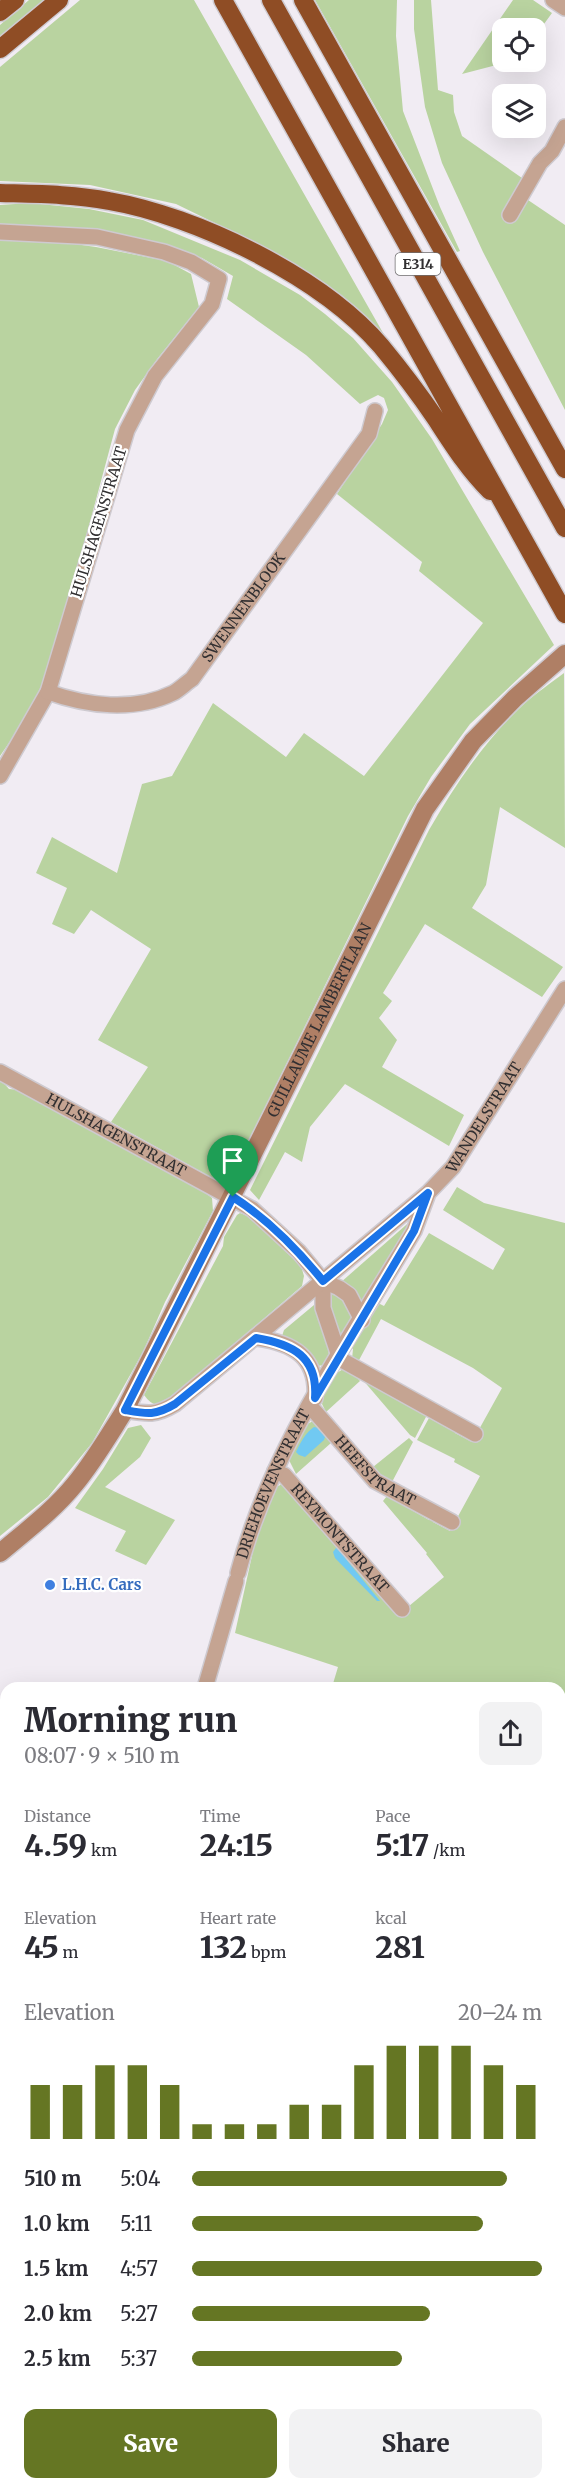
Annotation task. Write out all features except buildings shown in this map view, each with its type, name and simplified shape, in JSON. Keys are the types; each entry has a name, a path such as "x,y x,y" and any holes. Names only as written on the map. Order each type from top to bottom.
{"highway":[{"path":"0,12 15,0"},
{"path":"0,49 59,0"},
{"name":"E314","path":"223,0 565,614"},
{"name":"E314","path":"271,0 565,528"},
{"path":"303,0 565,469"},
{"path":"0,194 53,194 109,201 157,212 207,231 259,256 308,285 347,314 380,345 434,416 469,470 505,507"}],"street":[{"path":"554,0 565,8"},
{"path":"510,215 535,171 552,151 565,127"},
{"name":"HULSHAGENSTRAAT","path":"0,232 97,237 153,249 191,262 219,279 212,304 154,376 127,430 48,692 0,776"},
{"name":"SWENNENBLOOK","path":"48,692 104,706 148,701 173,693 192,679 369,434 375,411"},
{"name":"GUILLAUME LAMBERTLAAN","path":"0,1553 50,1511 74,1485 125,1410 425,810 474,741 515,698 565,654"},
{"name":"WANDELSTRAAT","path":"125,1410 152,1415 175,1404 428,1193 453,1167 565,989"},
{"name":"HULSHAGENSTRAAT","path":"0,1072 233,1197"},
{"name":"DRIEHOEVENSTRAAT","path":"207,1682 249,1533 275,1471 338,1357 414,1231 428,1193"},
{"path":"233,1197 252,1209 299,1252 323,1281 349,1295 362,1320"},
{"path":"323,1281 323,1308 338,1357 475,1434"},
{"name":"DRIEHOEVENSTRAAT","path":"256,1338 285,1344 303,1357 314,1374 312,1402"},
{"name":"HEEFSTRAAT","path":"312,1402 375,1481 452,1522"},
{"name":"REYMONTSTRAAT","path":"275,1471 284,1475 402,1610"}],"green space":[{"path":"29,0 45,0 0,37 0,25"},
{"path":"80,0 194,0 391,347 335,294 264,247 176,204 90,185 0,181 0,67"},
{"path":"315,0 397,0 396,36 403,111 440,207 460,251 457,252"},
{"path":"414,0 431,0 438,90 453,95 454,112 462,136 522,178 506,214 514,220 528,200 565,225 565,410 483,252 442,163 425,107 414,29"},
{"path":"513,0 533,0 552,13 546,21 546,18 501,18"},
{"path":"492,30 492,66 462,74"},
{"path":"30,203 89,209 143,220 240,260 300,295 325,314 353,338 392,382 432,439 554,645 470,724 431,777 408,816 230,1179 216,1180 111,1122 148,1067 98,1040 151,949 91,910 74,934 52,924 67,888 36,873 52,837 117,873 142,784 172,776 213,703 286,757 304,733 364,776 483,623 419,571 422,562 337,494 382,424 388,410 384,398 378,395 360,404 306,355 227,299 233,276 202,258 152,242 0,227 0,205"},
{"path":"0,239 53,241 167,261 191,274 199,307 135,390 115,429 55,652 35,705 0,756"},
{"path":"564,673 565,848 500,807 486,885 472,908 563,967 542,997 425,924 383,993 392,1001 379,1018 397,1040 382,1067 464,1115 449,1146 345,1084 310,1127 302,1162 285,1152 259,1200 250,1190 429,830 460,780 496,733 529,700"},
{"path":"0,1079 9,1089 20,1090 203,1191 212,1198 213,1211 165,1302 143,1352 92,1443 48,1497 0,1536"},
{"path":"457,1187 484,1203 565,1223 565,1682 334,1682 338,1667 235,1633 263,1516 273,1489 282,1484 381,1597 384,1595 387,1599 385,1602 397,1616 444,1577 383,1501 387,1496 429,1520 432,1517 435,1518 433,1522 450,1531 480,1476 454,1462 455,1459 417,1440 429,1418 449,1429 451,1426 457,1429 455,1433 472,1442 502,1388 473,1368 381,1319 358,1362 352,1359 353,1349 350,1347 376,1302 384,1306 429,1233 493,1270 505,1249 443,1210"},
{"path":"240,1213 248,1216 301,1266 304,1276 302,1286 165,1403 153,1404 144,1395 223,1246 224,1237"},
{"path":"414,1218 366,1307 340,1283"},
{"path":"331,1291 341,1294 353,1318 344,1334 337,1333 326,1299"},
{"path":"314,1305 319,1310 329,1354 324,1365 317,1366 282,1336 284,1330"},
{"path":"343,1369 353,1373 360,1381 326,1412 322,1404 323,1400 320,1398 334,1375"},
{"path":"362,1379 428,1413 415,1438 410,1435"},
{"path":"313,1421 325,1429 331,1443 296,1474 288,1458 304,1426"},
{"path":"141,1425 151,1438 140,1457 105,1487 175,1520 146,1565 115,1551 126,1531 75,1508 103,1469 128,1428"},
{"path":"409,1438 413,1442 392,1482 380,1475 373,1467"}],"water":[{"path":"314,1427 323,1429 326,1434 324,1440 305,1457 299,1455 296,1452 299,1445"},
{"path":"336,1548 343,1551 346,1559 380,1601 377,1601 335,1558 333,1552"}],"place":[{"name":"L.H.C. Cars","path":"50,1585"}],"route":[{"path":"428,1193 414,1231 315,1398 314,1374 303,1357 285,1344 256,1338 162,1412 152,1415 125,1410 140,1382 233,1197 252,1209 299,1252 323,1281 428,1193"}]}
